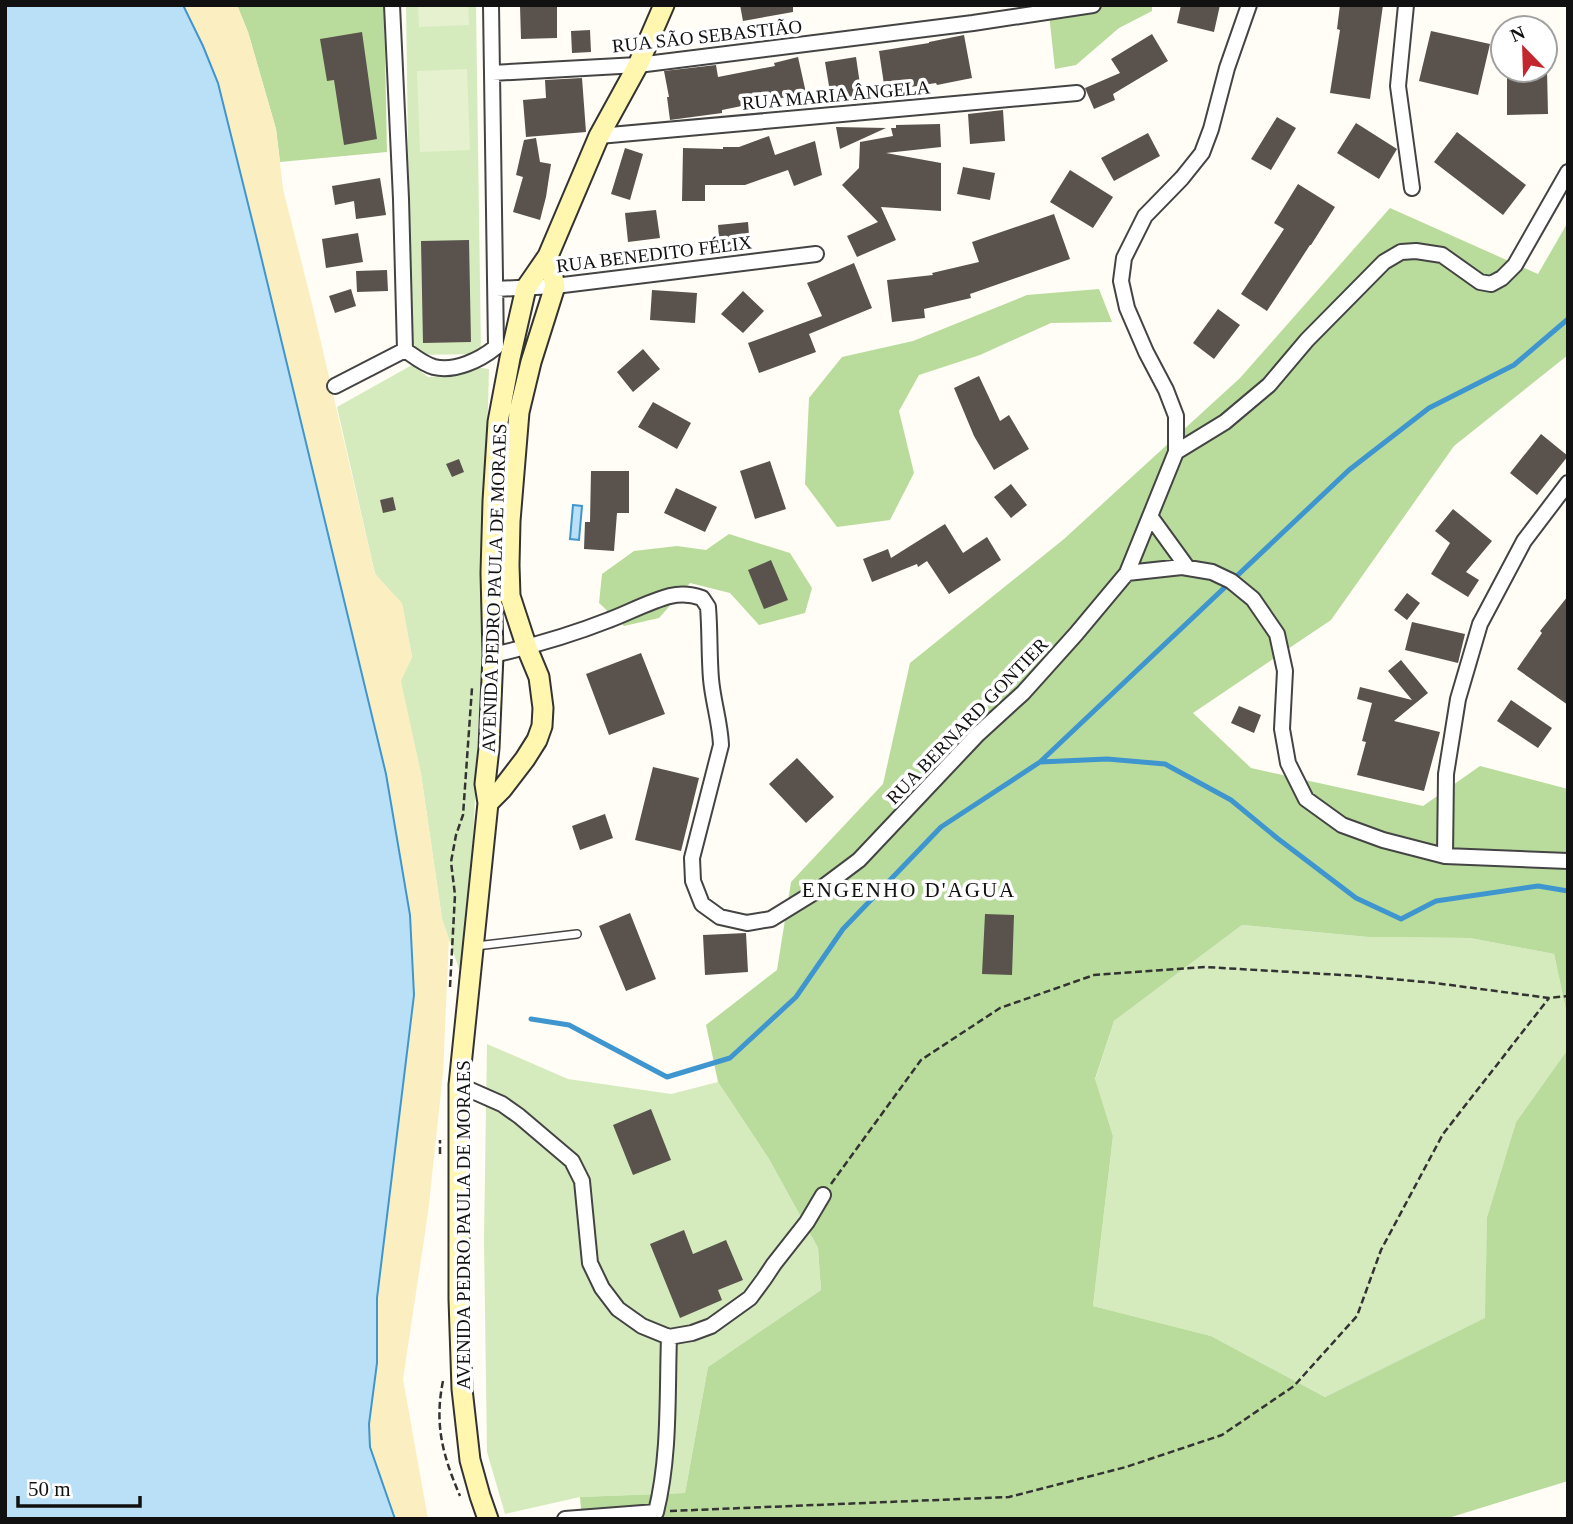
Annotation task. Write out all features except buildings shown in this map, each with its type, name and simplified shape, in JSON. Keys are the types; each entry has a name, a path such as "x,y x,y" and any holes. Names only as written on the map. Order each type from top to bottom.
{"main road":[{"name":"AVENIDA PEDRO PAULA DE MORAES","path":"488,1519 470,1460 463,1389 459,1299 458,1085 488,803 485,784 494,655 491,573 493,501 503,352 526,288 548,256 599,136 638,65 664,5"},
{"path":"548,256 555,286"},
{"name":"AVENIDA PEDRO PAULA DE MORAES","path":"488,803 525,759 542,726 539,677 510,596 510,521 519,411 555,286"},
{"path":"489,748 525,759"}],"street":[{"path":"392,5 405,350"},
{"path":"405,350 426,364 448,368 503,352 496,289 491,5"},
{"name":"RUA SÃO SEBASTIÃO","path":"492,73 638,65 974,23 1093,5"},
{"path":"1176,452 1176,416 1127,308 1121,281 1124,258 1145,216 1202,153 1249,5"},
{"path":"1406,5 1398,86 1412,187"},
{"name":"RUA MARIA ÂNGELA","path":"599,136 1077,93"},
{"path":"1176,452 1225,422 1269,385 1307,340 1384,262 1401,252 1442,255 1480,282 1491,284 1502,278 1515,265 1568,172"},
{"name":"RUA BENEDITO FÉLIX","path":"496,289 555,286 816,254"},
{"path":"335,386 405,350"},
{"name":"RUA BERNARD GONTIER","path":"494,655 527,648 607,621 669,596 689,594 702,598 708,607 711,680 721,745 692,858 693,881 702,904 720,917 747,923 771,919 823,887 859,860 978,734 1023,693 1076,634 1127,573 1176,452"},
{"path":"1445,856 1446,774 1458,699 1480,624 1524,541 1568,483"},
{"path":"1150,516 1187,567"},
{"path":"1127,573 1182,566 1212,572 1253,598 1277,634 1285,671 1282,729 1288,764 1306,799 1342,825 1382,840 1445,856 1568,861"},
{"path":"458,1085 502,1104 572,1161 582,1181 590,1263 602,1288 618,1308 642,1326 669,1337 711,1326 750,1298 807,1222 823,1195"},
{"path":"565,1519 656,1512 665,1450 669,1337"}],"lane":[{"path":"472,946 577,934"}],"path":[{"path":"450,991 455,895 451,862 463,815 472,687"},
{"path":"823,1195 921,1060 1000,1009 1094,975 1205,967 1360,976 1549,998 1568,996"},
{"path":"656,1512 1009,1496 1126,1467 1222,1435 1294,1387 1357,1316 1381,1250 1443,1134 1549,998"},
{"path":"440,1156 441,1130"},
{"path":"443,1377 439,1410 440,1437 447,1464 463,1503"}],"green space":[{"path":"237,5 384,5 387,152 280,162 276,129 248,32"},
{"path":"406,5 476,5 481,354 411,355"},
{"path":"418,5 468,5 469,25 419,27"},
{"path":"1048,5 1152,5 1152,11 1119,28 1076,65 1055,69"},
{"path":"467,69 470,150 420,152 417,71"},
{"path":"1390,208 1538,274 1568,222 1568,355 1454,446 1331,620 1193,713 1251,768 1423,806 1480,766 1568,789 1568,1019 1554,954 1470,938 1368,937 1242,925 1114,1021 1095,1079 1113,1136 1093,1306 1211,1336 1325,1397 1485,1318 1487,1217 1516,1122 1568,1049 1568,1481 1445,1519 582,1519 580,1497 685,1493 708,1367 821,1290 818,1248 769,1159 718,1082 706,1025 777,970 791,882 883,784 910,663 1064,539 1240,378"},
{"path":"1099,289 1112,322 1051,323 980,355 919,375 899,411 914,473 890,520 837,527 805,484 809,398 842,357 913,341 1027,295"},
{"path":"412,365 428,377 461,375 474,367 489,369 481,671 467,969 459,969 442,919 421,774 400,681 412,657 402,604 375,574 337,407"},
{"path":"729,534 790,553 812,588 805,613 759,625 730,593 690,583 659,618 624,626 599,603 602,574 634,551 677,546 706,550"},
{"path":"1242,925 1368,937 1470,938 1554,954 1568,1019 1568,1049 1516,1122 1487,1217 1486,1318 1325,1397 1211,1336 1093,1306 1113,1136 1095,1080 1114,1021"},
{"path":"487,1044 568,1079 671,1094 718,1082 769,1159 818,1248 821,1290 708,1367 685,1493 580,1497 505,1514 487,1452 484,1239"}],"sand":[{"path":"183,5 237,5 248,32 276,129 283,189 375,574 402,603 412,657 401,681 421,774 442,919 449,939 443,1073 428,1213 403,1379 428,1519 395,1519 370,1447 369,1424 377,1363 377,1298 414,995 410,915 386,774 218,83"}],"water":[{"path":"5,5 183,5 218,83 386,774 410,915 414,995 377,1298 377,1363 369,1424 370,1447 395,1519 5,1519"},
{"path":"573,505 582,506 579,540 570,539"}],"waterway":[{"path":"1040,762 1349,470 1429,408 1514,365 1568,319"},
{"path":"531,1019 569,1025 667,1077 730,1058 796,997 843,929 941,827 1040,762 1107,759 1165,764 1231,800 1356,898 1401,919 1436,901 1538,886 1568,891"}],"district":[{"name":"ENGENHO D'AGUA","path":"909,890"}]}
